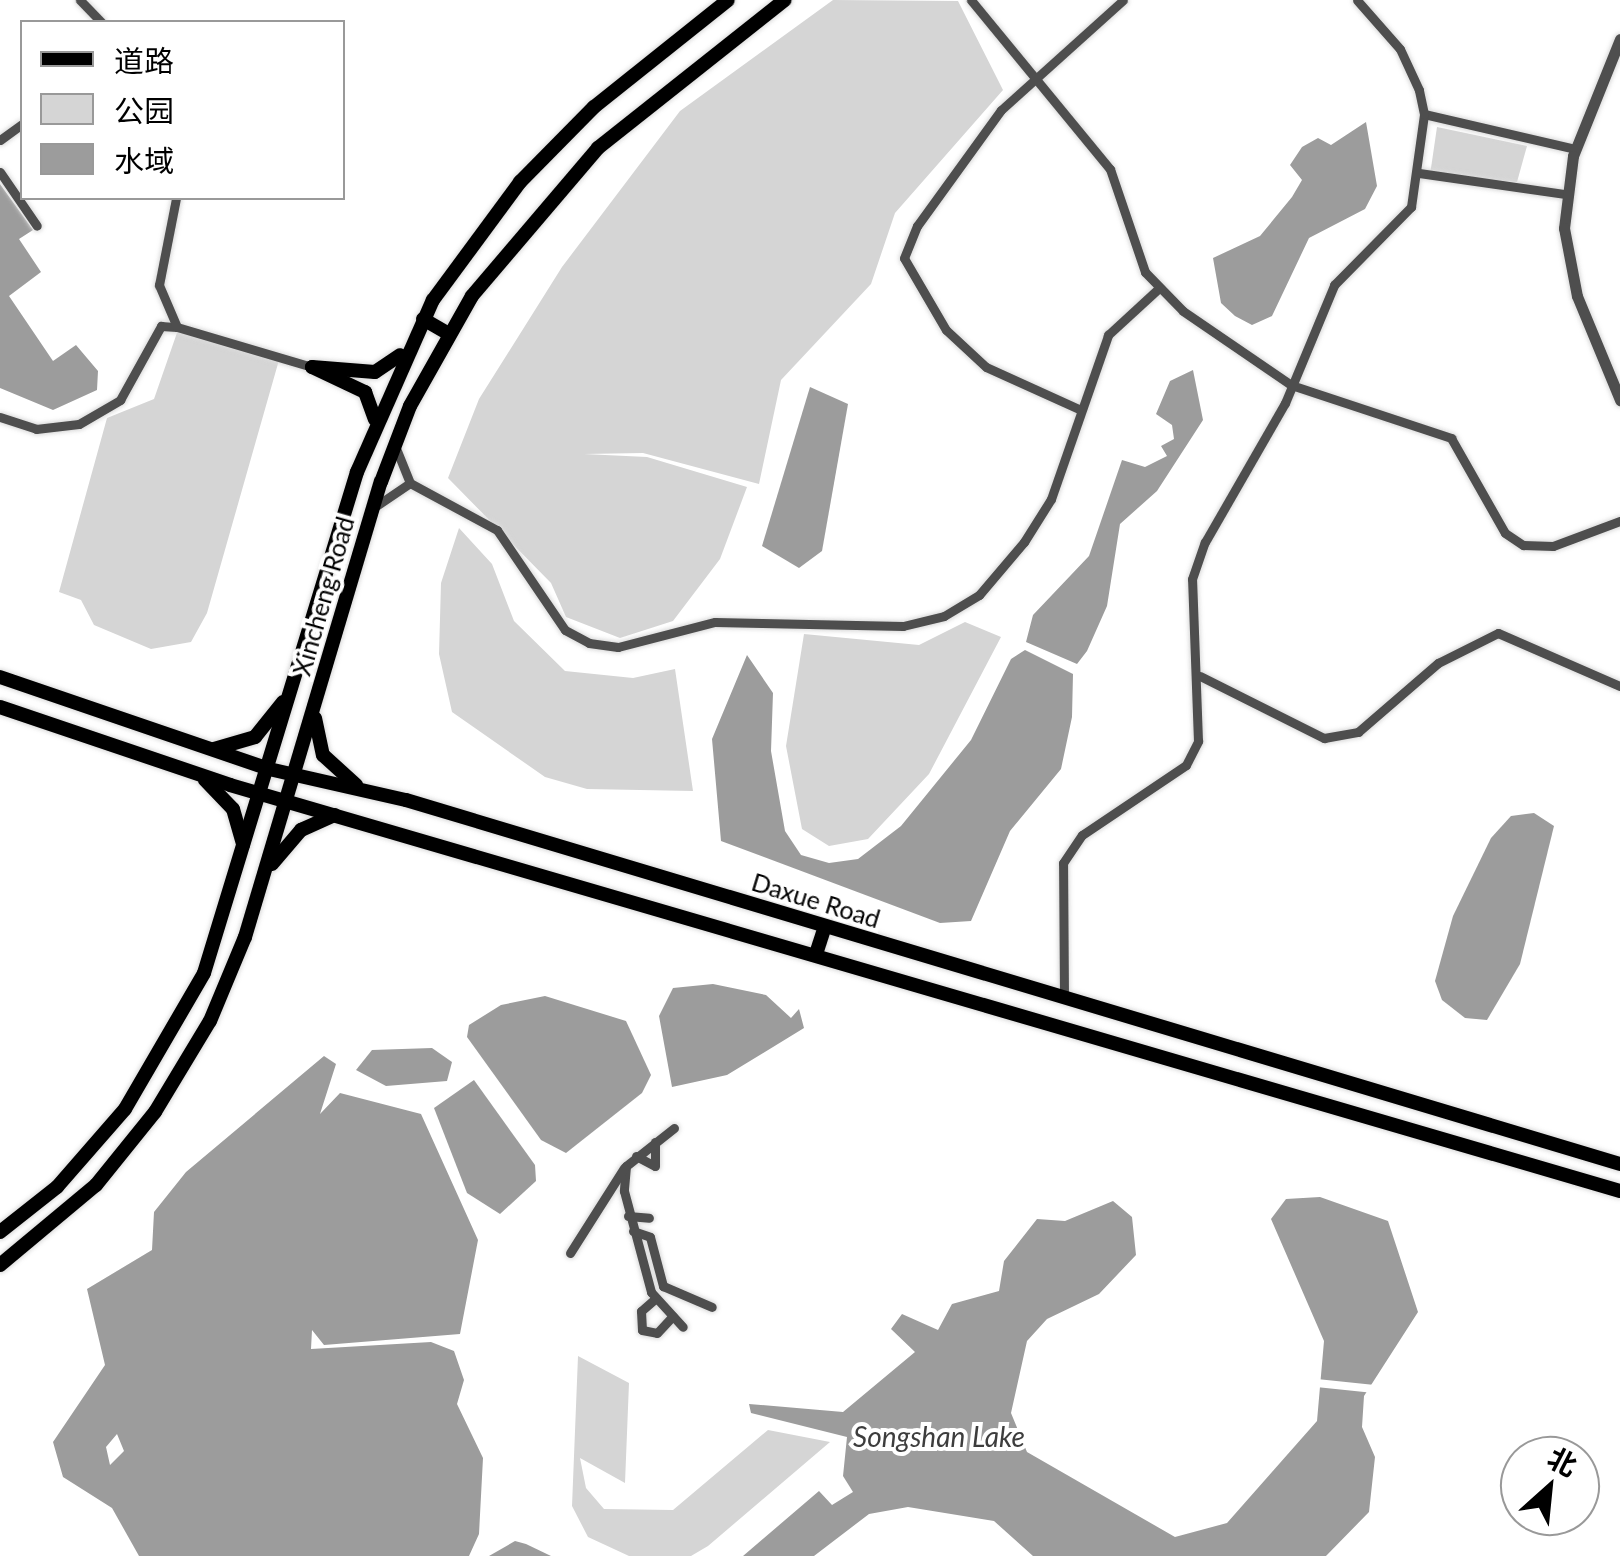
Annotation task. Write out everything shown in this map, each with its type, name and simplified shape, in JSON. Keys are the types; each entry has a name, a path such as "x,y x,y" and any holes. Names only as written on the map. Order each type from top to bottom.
{"main road":[{"name":"Xincheng Road","path":"0,1232 89,1153 156,1064 204,973 263,793 374,423 423,319 520,182 594,108 728,0"},
{"name":"Xincheng Road","path":"0,1265 73,1208 156,1112 210,1021 263,878 371,512 396,442 449,334 498,262 598,148 785,0"},
{"path":"423,319 449,334"},
{"path":"312,367 380,371 410,343"},
{"path":"312,367 365,392 374,423"},
{"name":"Daxue Road","path":"0,677 269,769 375,792 1620,1164"},
{"path":"207,749 255,738 294,680"},
{"path":"317,695 322,755 375,792"},
{"name":"Daxue Road","path":"0,707 192,772 1620,1191"},
{"path":"192,772 233,809 244,854"},
{"path":"263,878 310,824 348,815"},
{"path":"816,954 825,926"}],"street":[{"path":"80,0 99,20"},
{"path":"970,0 1110,168 1158,289 1291,385 1452,438 1505,533 1523,545 1553,546 1620,521"},
{"path":"1082,410 986,367 946,330 904,258 917,226 1034,76 1124,0"},
{"path":"1064,998 1062,863 1082,835 1186,765 1198,741 1200,676 1192,579 1291,385 1334,284 1401,224 1419,174 1424,114 1400,49 1357,0"},
{"path":"1620,40 1576,149 1566,194 1576,296 1620,400"},
{"path":"1424,114 1576,149"},
{"path":"0,172 37,226"},
{"path":"1419,174 1566,194"},
{"path":"176,200 159,285 177,326"},
{"path":"396,442 410,483 498,530 564,630 589,643 618,647 772,618 903,626 965,606 998,575 1051,499 1108,335 1158,289"},
{"path":"0,417 36,428 79,424 120,400 161,326 177,326 312,367"},
{"path":"371,512 410,483"},
{"path":"1200,676 1324,738 1358,732 1438,663 1498,633 1620,686"},
{"path":"570,1253 626,1166 674,1128"},
{"path":"636,1156 655,1166 654,1142"},
{"path":"626,1166 628,1216 656,1298 683,1327"},
{"path":"628,1216 649,1218"},
{"path":"633,1231 650,1237 663,1286 712,1306"},
{"path":"656,1298 641,1311 642,1330 657,1333 673,1316"}],"green space":[{"path":"833,0 958,1 1003,90 895,213 871,284 781,380 759,484 643,453 584,454 647,457 747,487 720,559 673,621 620,638 566,617 551,583 448,478 479,399 562,267 680,111"},
{"path":"1437,127 1527,146 1517,182 1430,175"},
{"path":"179,327 279,360 207,613 191,642 151,649 94,625 81,600 59,592 107,418 154,399"},
{"path":"459,528 492,564 514,621 565,671 633,678 675,669 693,791 587,789 545,777 452,712 439,654 441,583"},
{"path":"965,622 1001,637 929,774 868,839 829,846 802,829 786,746 804,634 919,645"},
{"path":"578,1356 629,1383 625,1483 580,1458 586,1488 604,1509 673,1510 768,1430 830,1442 708,1546 691,1556 629,1556 588,1537 572,1506"}],"water":[{"path":"1366,122 1377,186 1365,209 1309,238 1272,316 1252,325 1235,316 1221,303 1213,258 1260,236 1292,197 1302,180 1290,165 1302,147 1318,138 1331,145"},
{"path":"0,184 33,230 19,239 41,272 9,296 53,361 76,345 98,371 97,390 53,410 0,388"},
{"path":"1193,370 1203,420 1157,491 1120,524 1107,606 1087,651 1077,664 1026,642 1033,615 1089,556 1122,460 1145,467 1167,456 1161,446 1174,439 1172,425 1156,414 1170,381"},
{"path":"810,387 848,404 822,551 799,568 762,546"},
{"path":"1025,650 1073,674 1072,717 1061,769 1010,831 971,921 940,923 721,841 712,739 747,655 773,693 771,751 785,831 801,855 829,863 858,859 901,826 971,740 1011,659"},
{"path":"1534,813 1554,826 1520,964 1487,1020 1465,1018 1442,1000 1435,981 1453,916 1491,838 1511,816"},
{"path":"713,984 766,995 791,1018 799,1009 804,1028 727,1075 672,1087 659,1016 673,988"},
{"path":"545,996 626,1021 651,1075 642,1093 566,1153 541,1140 467,1037 469,1025 501,1005"},
{"path":"432,1048 452,1062 447,1081 386,1086 356,1070 372,1050"},
{"path":"324,1056 336,1064 320,1114 340,1093 421,1114 478,1240 460,1334 324,1345 312,1330 311,1349 431,1342 454,1351 464,1380 457,1404 483,1458 479,1534 469,1556 139,1556 112,1508 63,1477 53,1442 105,1365 87,1289 152,1250 154,1212 186,1172","holes":["117,1434 124,1451 110,1465 106,1447"]},
{"path":"474,1080 535,1165 536,1181 500,1214 467,1193 434,1108"},
{"name":"Songshan Lake","path":"1320,1197 1388,1221 1418,1312 1364,1396 1362,1427 1375,1457 1369,1512 1326,1556 1033,1556 994,1521 908,1507 869,1514 814,1556 743,1556 819,1491 832,1505 853,1492 843,1476 847,1437 751,1413 749,1404 843,1412 915,1352 891,1329 902,1314 938,1330 952,1304 999,1291 1004,1261 1037,1219 1065,1221 1113,1201 1132,1217 1136,1255 1099,1294 1047,1319 1027,1341 1011,1413 1027,1452 1175,1537 1227,1523 1317,1421 1324,1341 1271,1219 1286,1199"},
{"path":"515,1541 526,1544 551,1556 489,1556"}],"pier":[{"path":"1317,1379 1375,1385 1374,1393 1316,1387"}]}
